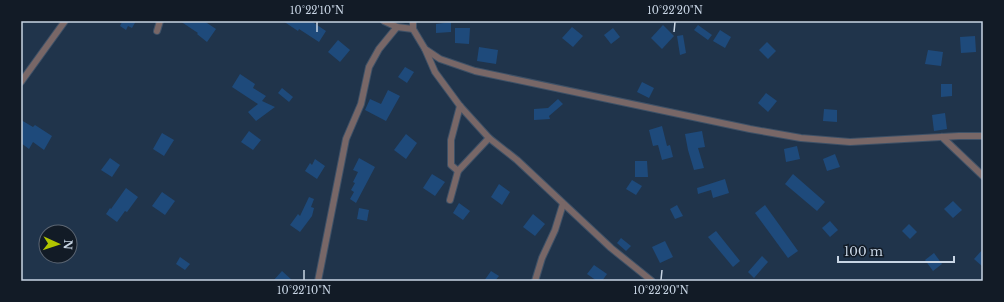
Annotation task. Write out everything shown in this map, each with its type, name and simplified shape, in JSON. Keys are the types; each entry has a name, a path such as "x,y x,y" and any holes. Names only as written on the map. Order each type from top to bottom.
{"street":[{"path":"21,82 65,21"},
{"path":"157,31 160,21"},
{"path":"384,21 397,27 413,29"},
{"path":"413,21 413,29 425,49 435,72 460,106 489,138 517,160 611,248 652,281"},
{"path":"318,281 346,140 361,104 369,66 378,49 397,27"},
{"path":"425,49 440,59 474,71 750,129 801,138 850,142 983,136"},
{"path":"458,171 451,165 451,140 460,106"},
{"path":"942,137 983,176"},
{"path":"450,200 458,171 489,138"},
{"path":"535,281 542,258 555,230 563,204"}],"building":[{"path":"121,21 136,21 132,28 128,26 126,30 120,26"},
{"path":"180,21 204,21 216,29 207,42 197,34 198,33"},
{"path":"283,21 311,21 326,31 319,42"},
{"path":"451,22 451,32 436,33 436,24"},
{"path":"663,25 674,36 662,49 651,38"},
{"path":"698,25 712,35 708,40 694,30"},
{"path":"572,27 583,36 573,47 562,38"},
{"path":"455,28 470,28 469,44 455,43"},
{"path":"613,28 620,37 611,44 604,35"},
{"path":"720,30 731,37 725,48 713,41"},
{"path":"683,35 686,53 680,55 677,36"},
{"path":"975,36 976,52 961,53 960,37"},
{"path":"338,40 350,50 340,62 328,52"},
{"path":"767,42 776,51 768,59 759,50"},
{"path":"479,47 498,50 496,64 477,61"},
{"path":"928,50 943,52 941,66 925,64"},
{"path":"405,67 414,72 407,83 398,77"},
{"path":"240,74 255,84 253,88 266,96 262,101 275,107 256,121 248,112 258,104 232,87"},
{"path":"642,82 654,88 649,98 637,92"},
{"path":"941,84 952,84 952,96 941,97"},
{"path":"282,88 293,97 289,102 278,93"},
{"path":"388,90 400,96 386,121 365,110 370,99 381,104"},
{"path":"766,93 777,101 768,112 758,103"},
{"path":"558,99 563,104 549,116 550,119 534,120 534,109 548,108"},
{"path":"824,109 837,110 837,122 823,121"},
{"path":"945,113 947,129 934,131 932,115"},
{"path":"21,120 33,127 35,125 52,136 44,150 33,142 29,149 21,143"},
{"path":"662,126 667,146 670,145 673,157 662,160 658,145 653,146 649,130"},
{"path":"249,131 261,140 253,150 241,142"},
{"path":"702,131 705,147 698,148 704,168 694,170 685,134"},
{"path":"162,133 174,140 164,156 153,149"},
{"path":"406,134 417,143 406,159 394,150"},
{"path":"797,146 800,159 786,162 784,149"},
{"path":"835,154 840,167 827,171 823,159"},
{"path":"110,158 120,165 112,177 101,170"},
{"path":"359,158 375,167 356,203 350,199 354,192 351,190 355,183 353,182 358,172 353,170"},
{"path":"315,159 325,166 317,179 305,171 310,163 312,165"},
{"path":"635,161 647,161 648,177 635,177"},
{"path":"432,174 445,182 435,196 423,188"},
{"path":"793,174 825,202 817,211 785,184"},
{"path":"725,179 729,193 713,198 711,190 698,194 697,188"},
{"path":"632,180 642,186 636,195 626,189"},
{"path":"499,184 510,192 502,205 491,197"},
{"path":"126,188 138,197 127,212 125,211 117,222 106,214"},
{"path":"162,192 175,201 165,215 152,206"},
{"path":"309,197 314,199 311,207 314,208 312,216 300,232 290,225 298,214 300,216"},
{"path":"953,201 962,210 953,218 944,209"},
{"path":"459,203 470,211 463,220 453,213"},
{"path":"677,205 683,216 675,219 670,209"},
{"path":"765,205 798,251 788,258 755,213"},
{"path":"359,208 369,210 367,221 357,219"},
{"path":"533,214 545,224 535,236 523,227"},
{"path":"830,221 838,230 830,237 822,228"},
{"path":"909,224 917,232 910,239 902,231"},
{"path":"716,231 740,261 733,267 708,237"},
{"path":"621,238 631,246 626,251 617,243"},
{"path":"665,241 673,257 660,263 652,247"},
{"path":"983,249 983,267 974,259"},
{"path":"934,253 942,264 933,271 925,260"},
{"path":"762,256 768,262 754,278 748,272"},
{"path":"180,257 190,264 185,270 176,264"},
{"path":"594,265 607,274 602,281 597,281 587,274"},
{"path":"282,271 293,281 273,281"},
{"path":"491,271 499,276 495,281 484,281"}]}
